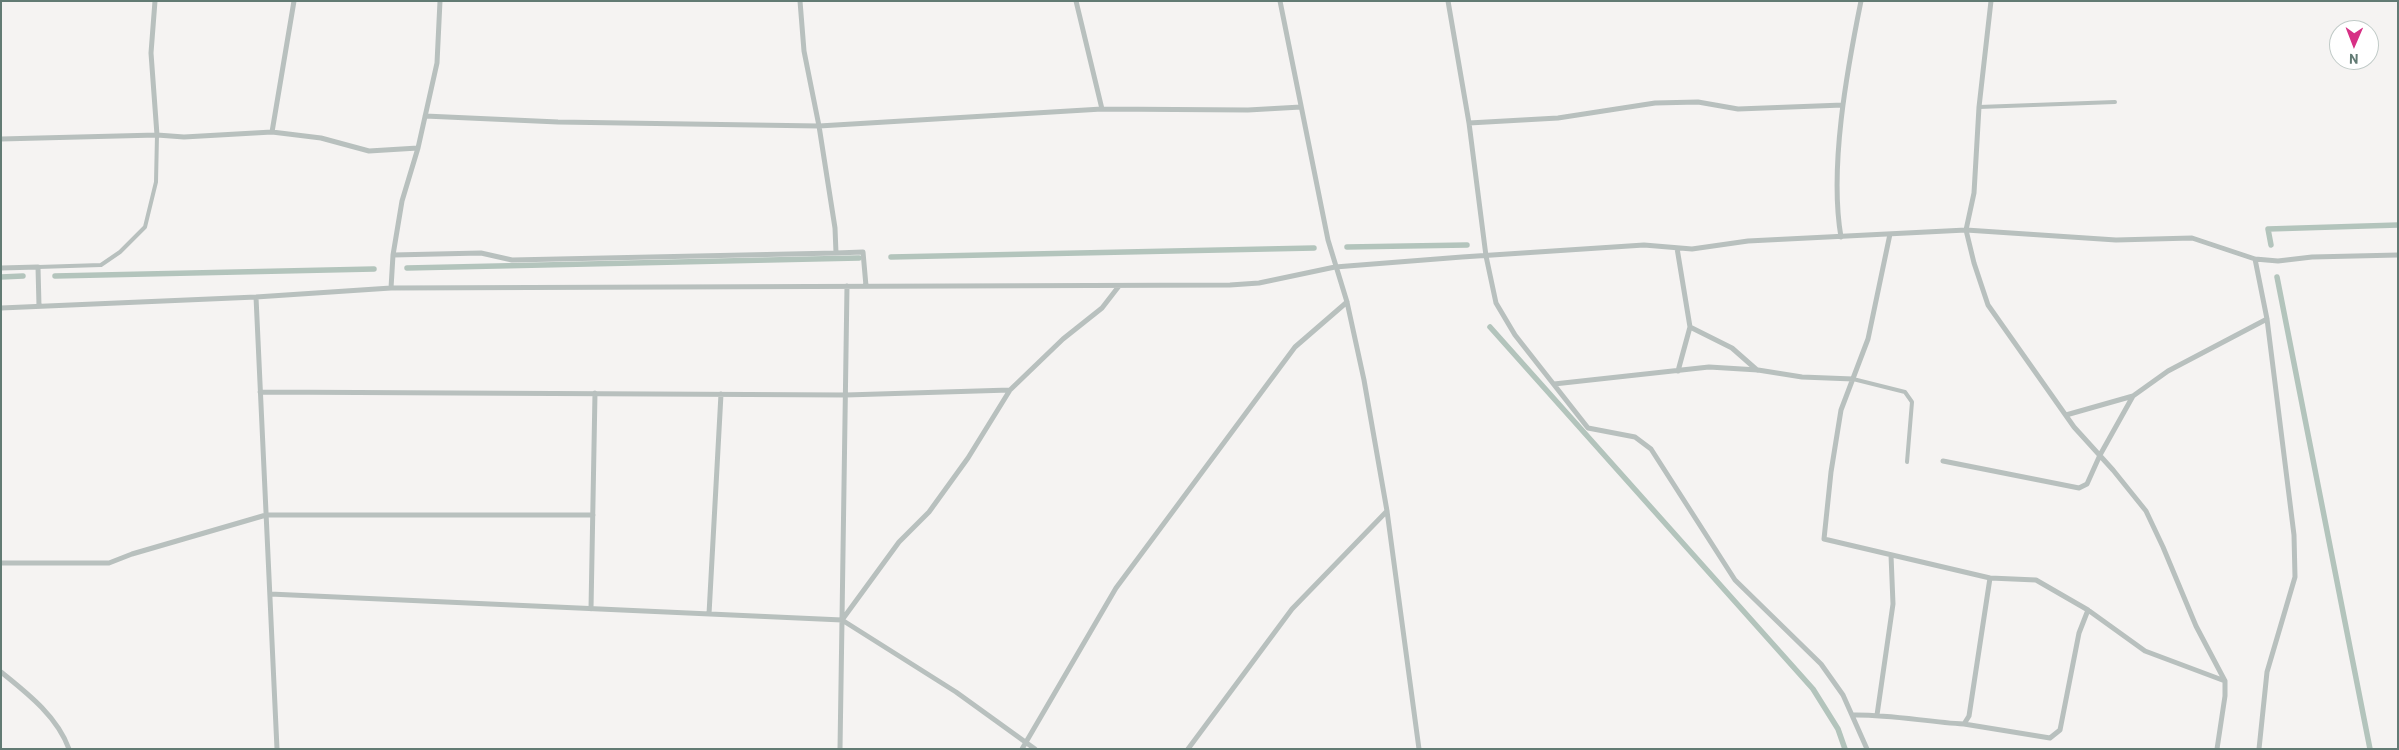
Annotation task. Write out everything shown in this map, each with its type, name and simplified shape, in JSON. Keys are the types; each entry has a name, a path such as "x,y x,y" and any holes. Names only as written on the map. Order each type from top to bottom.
{"street":[{"path":"155,1 151,53 157,135"},
{"path":"272,132 294,1"},
{"path":"391,288 393,255 402,201 418,148 436,63 440,1"},
{"path":"800,1 804,52 819,126 835,228 836,253"},
{"path":"1076,1 1102,109"},
{"path":"1280,1 1335,267 1347,302 1364,380 1387,511 1420,749"},
{"path":"1448,1 1469,123 1486,256 1496,304 1515,335 1588,428 1635,437 1651,449 1735,580 1820,664 1843,695 1867,749"},
{"path":"1841,237 1837,195 1843,105 1861,1"},
{"path":"1991,1 1980,107 1974,194 1966,230 1988,305 2066,415 2146,511 2164,547 2196,626 2225,681 2225,696 2217,749"},
{"path":"1469,123 1558,118 1655,103 1698,102 1738,109 1843,105"},
{"path":"425,116 558,122 819,126 1102,109 1248,110 1301,107"},
{"path":"1,139 157,135 184,137 272,132 320,138 369,151 418,148"},
{"path":"1,308 256,297 391,288 1119,286 1260,283 1335,267 1644,245 1706,248 1748,241 1966,230 2116,240 2192,238 2255,259 2278,261 2312,257 2398,255"},
{"path":"1890,234 1868,339 1841,410 1831,472 1824,539 1990,578 2036,580 2088,610 2145,651 2225,681"},
{"path":"1677,248 1690,327 1678,371"},
{"path":"393,255 482,253 512,260 521,260 863,252 866,286"},
{"path":"2255,259 2267,319 2294,535 2296,578 2267,672 2259,749"},
{"path":"1,268 38,267 39,306"},
{"path":"840,749 847,286"},
{"path":"842,620 899,542 929,512 968,458 1010,390 1063,339 1102,308 1119,286"},
{"path":"256,297 277,749"},
{"path":"1022,749 1116,588 1295,347 1347,302"},
{"path":"2066,415 2134,396 2168,372 2267,319"},
{"path":"1690,327 1732,348 1758,370"},
{"path":"1554,384 1709,367 1758,370 1802,377 1853,379"},
{"path":"260,392 846,395 1010,390"},
{"path":"590,608 595,393"},
{"path":"709,614 720,394"},
{"path":"1943,461 2079,488 2087,484 2100,455 2134,396"},
{"path":"1188,749 1292,609 1387,511"},
{"path":"1,563 109,563 132,554 266,515 593,515"},
{"path":"1878,714 1893,604 1892,555"},
{"path":"1964,724 1970,716 1990,578"},
{"path":"270,594 842,620 956,692 1035,749"},
{"path":"1852,715 1878,714 1926,722 1964,724 2050,738 2060,730 2079,633 2088,610"},
{"path":"1,672 38,704 60,731 69,749"}],"lane":[{"path":"1980,107 2115,102"},
{"path":"38,267 101,266 120,252 145,227 156,182 157,135"},
{"path":"1853,379 1906,392 1912,402 1907,462"}],"waterway":[{"path":"2271,245 2268,229 2398,225"},
{"path":"1347,247 1467,245"},
{"path":"891,257 1314,248"},
{"path":"407,268 859,258"},
{"path":"55,276 374,269"},
{"path":"1,277 23,276"},
{"path":"2277,277 2370,749"},
{"path":"1490,327 1813,689 1838,729 1845,749"}]}
